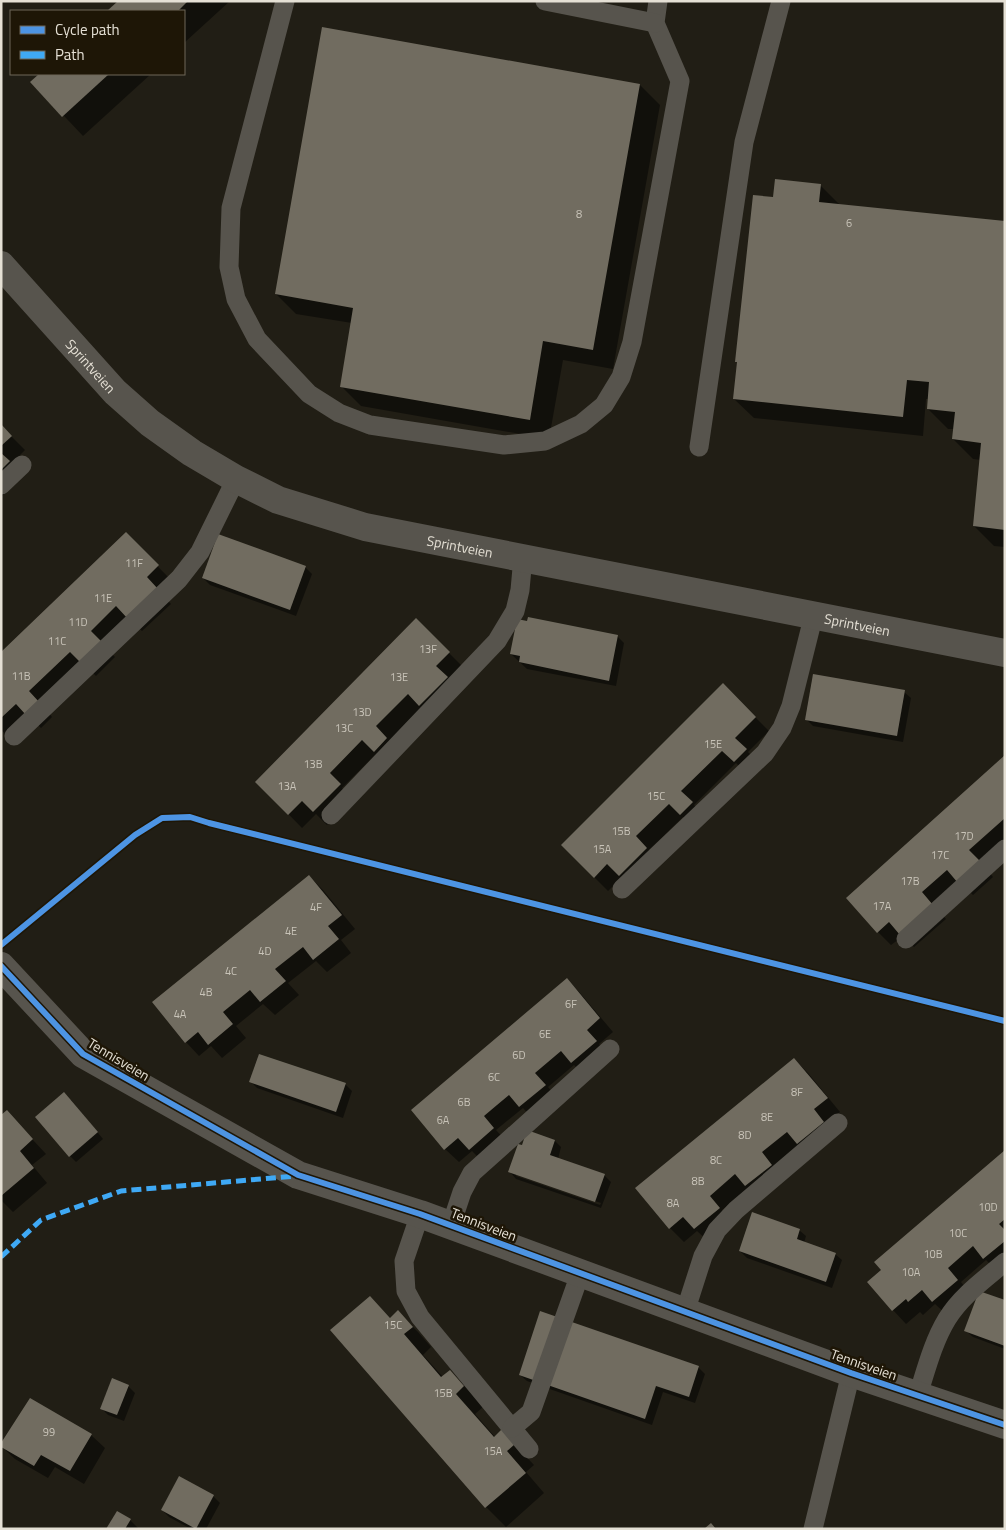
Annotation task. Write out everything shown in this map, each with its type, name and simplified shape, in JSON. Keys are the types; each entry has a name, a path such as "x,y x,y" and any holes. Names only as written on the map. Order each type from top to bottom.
{"street":[{"name":"Sprintveien","path":"1,265 115,392 150,423 192,453 236,479 278,500 366,527 1005,653"},
{"name":"Tennisveien","path":"1,966 83,1054 298,1175 420,1214 851,1373 1005,1425"}],"lane":[{"path":"285,1 232,208 229,267 236,299 257,339 309,394 339,413 370,425 504,445 545,441 581,424 604,405 621,377 632,342 680,81 654,23 658,1"},
{"path":"546,1 654,23"},
{"path":"699,447 744,142 781,1"},
{"path":"1,485 22,465"},
{"path":"14,736 179,579 200,552 236,479"},
{"path":"331,815 497,641 515,611 520,590 523,557"},
{"path":"622,888 765,753 782,728 791,706 814,614"},
{"path":"906,939 1005,849"},
{"path":"450,1225 462,1192 472,1173 610,1049"},
{"path":"685,1312 703,1256 717,1230 736,1210 838,1124"},
{"path":"420,1214 404,1261 406,1291 420,1317 529,1449"},
{"path":"918,1395 937,1339 947,1318 960,1302 1005,1262"},
{"path":"512,1428 532,1412 580,1274"},
{"path":"812,1529 851,1373"}],"building":[{"path":"118,1 188,1 179,10 108,10"},
{"path":"322,27 640,84 593,350 543,341 530,420 340,387 353,308 275,294"},
{"path":"38,75 108,75 62,117 30,82"},
{"path":"775,179 821,184 819,202 1005,221 1005,530 973,526 981,443 952,439 955,412 927,409 929,382 907,380 903,417 733,399 737,362 735,362 753,195 773,197"},
{"path":"1,424 12,436 1,446"},
{"path":"1,453 10,461 1,470"},
{"path":"126,532 159,565 147,577 158,589 128,619 116,606 91,631 103,643 81,663 70,652 29,691 40,703 26,715 16,704 1,718 1,652"},
{"path":"218,534 306,566 290,610 202,578"},
{"path":"528,617 618,635 609,681 519,662 520,656 510,654 517,619 527,621"},
{"path":"416,618 450,652 436,666 448,677 419,706 408,694 376,726 387,738 374,752 362,740 330,773 341,784 313,812 302,801 288,815 255,782"},
{"path":"813,674 905,690 897,736 805,720"},
{"path":"723,683 756,717 735,738 747,749 734,762 722,751 681,791 693,802 680,815 669,804 636,836 647,848 619,876 607,864 594,878 561,845"},
{"path":"1005,755 1005,818 969,850 981,862 958,883 947,870 922,892 933,905 900,935 889,922 877,933 846,898"},
{"path":"309,875 342,915 328,926 339,939 313,960 303,947 275,969 286,981 260,1002 250,990 223,1012 233,1024 208,1045 198,1032 185,1043 152,1002"},
{"path":"567,978 600,1018 587,1030 597,1041 571,1063 561,1051 535,1073 546,1085 519,1107 509,1095 484,1116 494,1128 469,1150 458,1138 444,1150 411,1110"},
{"path":"259,1054 346,1083 336,1112 249,1082"},
{"path":"794,1058 828,1098 814,1109 824,1122 797,1144 787,1132 762,1152 772,1165 745,1186 735,1174 710,1196 720,1208 694,1229 683,1217 669,1229 635,1188"},
{"path":"64,1092 98,1132 69,1157 35,1117"},
{"path":"7,1110 33,1139 20,1151 34,1168 1,1196 1,1115"},
{"path":"527,1130 555,1140 550,1155 605,1174 595,1202 508,1172 518,1144 522,1145"},
{"path":"1005,1150 1005,1219 999,1224 1005,1230 1005,1241 983,1259 973,1246 948,1268 958,1280 932,1302 922,1290 908,1302 906,1299 892,1311 867,1282 881,1270 874,1262"},
{"path":"752,1212 800,1229 797,1239 836,1253 826,1282 739,1251"},
{"path":"979,1291 1005,1300 1005,1346 964,1331"},
{"path":"370,1296 390,1318 398,1310 413,1327 404,1334 441,1377 450,1370 464,1386 456,1394 494,1437 502,1429 515,1444 507,1451 526,1473 485,1508 330,1330"},
{"path":"540,1311 699,1366 689,1397 656,1386 645,1419 519,1375"},
{"path":"112,1378 129,1385 117,1415 100,1409"},
{"path":"30,1398 92,1434 70,1471 41,1455 34,1466 1,1447 1,1443"},
{"path":"179,1476 214,1495 196,1529 161,1510"},
{"path":"117,1511 131,1519 125,1529 106,1529"},
{"path":"711,1523 716,1529 704,1529"}],"marked path":[{"path":"1,1257 41,1220 121,1191 296,1176"}],"cycle path":[{"path":"1,945 135,835 162,818 190,817 1005,1021"},
{"path":"1,966 83,1054 298,1175 420,1214 851,1373 1005,1425"}]}
